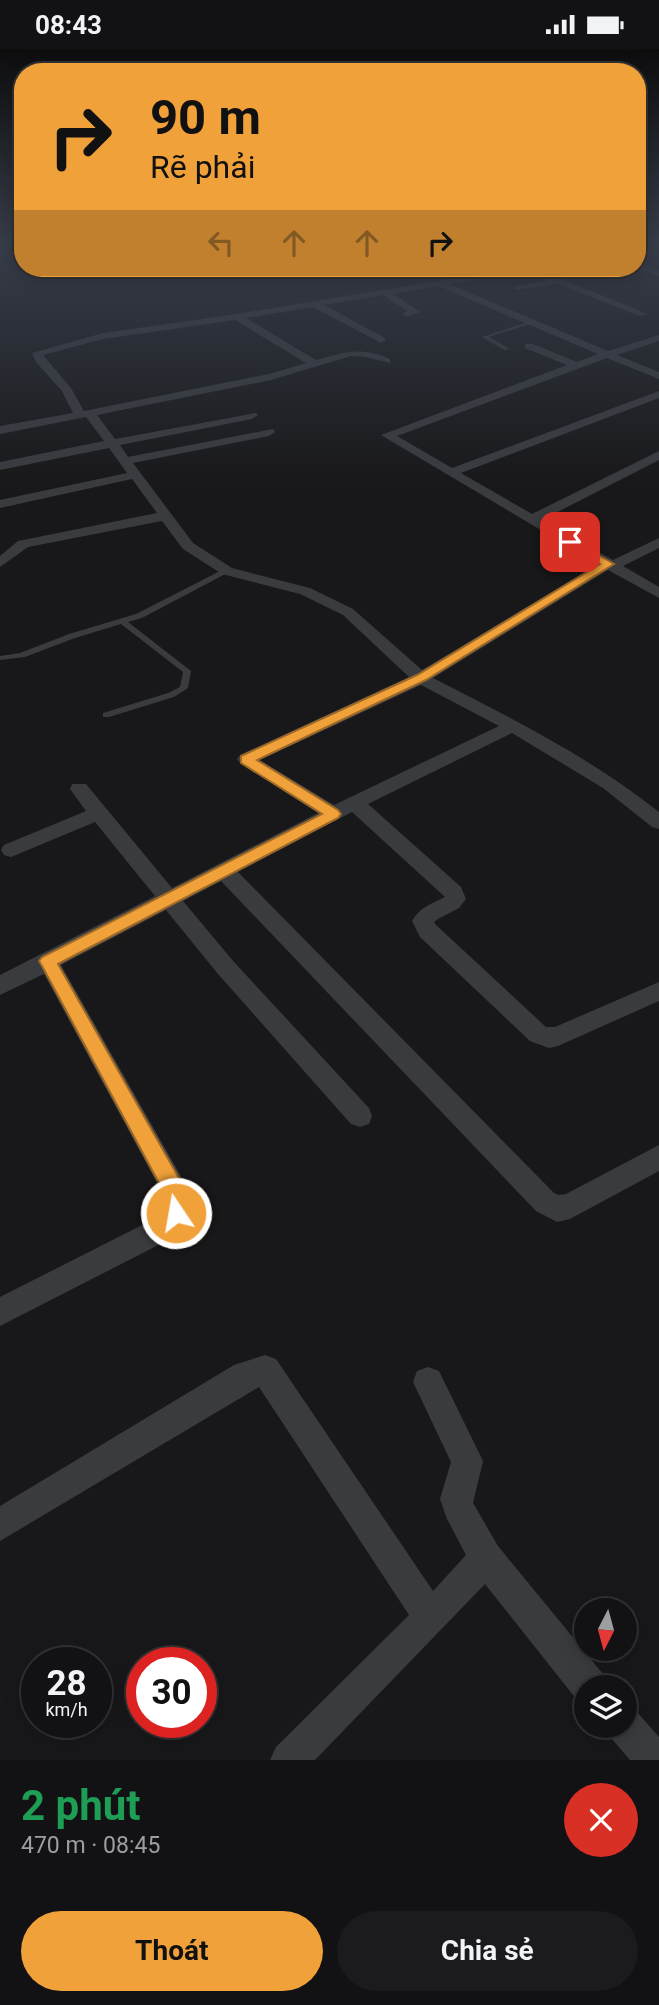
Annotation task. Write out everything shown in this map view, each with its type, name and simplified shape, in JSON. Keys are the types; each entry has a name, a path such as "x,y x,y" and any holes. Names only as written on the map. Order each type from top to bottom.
{"street":[{"path":"201,324 148,334 74,342 37,352 40,360 113,445 188,546 227,571 304,591 331,602 348,612 402,664 421,678 513,726 610,783 659,821"},
{"path":"248,324 315,364"},
{"path":"350,324 381,341"},
{"path":"532,324 659,376"},
{"path":"638,329 659,338"},
{"path":"659,338 575,365 387,435 659,593"},
{"path":"529,346 575,365"},
{"path":"0,412 6,429 271,377 359,351 368,352 386,361"},
{"path":"452,473 659,394"},
{"path":"0,467 252,415"},
{"path":"125,461 269,432"},
{"path":"532,520 659,455"},
{"path":"0,504 134,475"},
{"path":"0,563 23,544 165,516"},
{"path":"333,814 246,759 421,678 610,565 659,542"},
{"path":"0,986 354,803 513,726"},
{"path":"79,789 235,978 360,1116"},
{"path":"354,803 454,893 456,899 451,905 428,913 424,921 428,931 538,1034 549,1038 558,1036 659,992"},
{"path":"12,850 99,813"},
{"path":"223,870 545,1202 557,1209 570,1206 659,1157"},
{"path":"0,1312 166,1227 176,1213 177,1194 48,961"},
{"path":"0,1525 245,1375 265,1370 431,1618"},
{"path":"428,1382 467,1461 456,1499 458,1508 486,1557 580,1675"},
{"path":"289,1760 431,1618 486,1557"},
{"path":"635,1738 654,1760"}],"lane":[{"path":"506,349 485,337 527,324"},
{"path":"0,658 22,655 139,616 227,571"},
{"path":"106,715 171,695 184,688 187,679 187,671 173,658 122,621"}],"route":[{"path":"176,1213 177,1194 48,961 333,814 248,763 246,759 421,678 608,564 570,542"}]}
